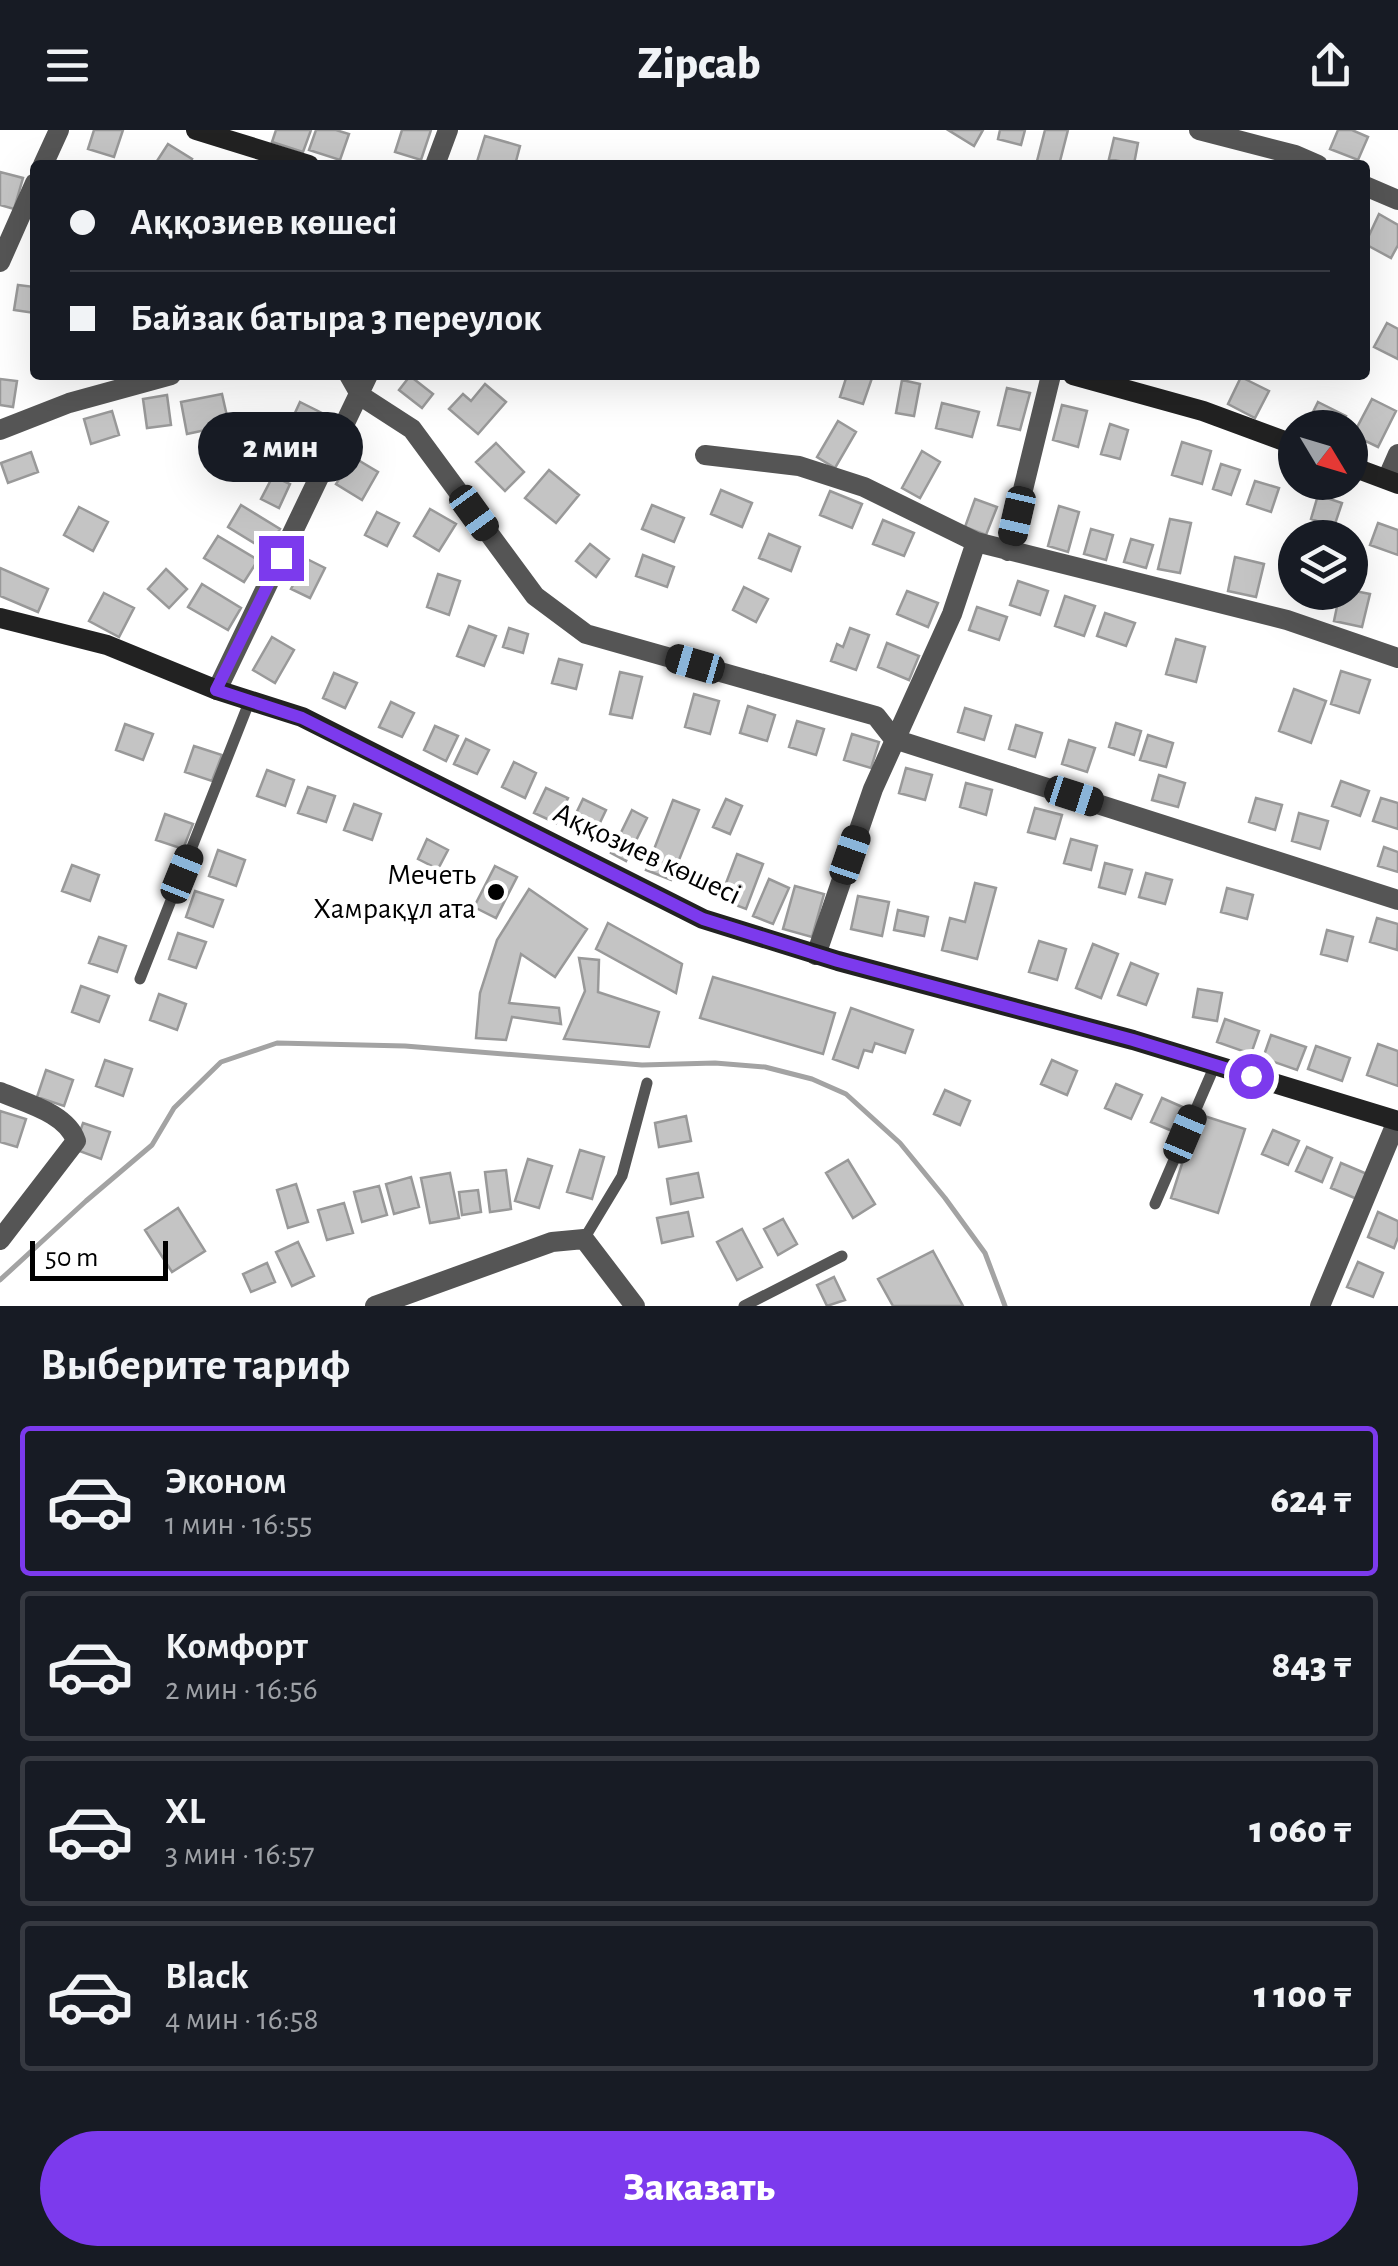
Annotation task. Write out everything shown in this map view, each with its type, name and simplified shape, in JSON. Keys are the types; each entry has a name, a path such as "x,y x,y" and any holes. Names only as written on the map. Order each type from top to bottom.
{"main road":[{"path":"196,130 294,160"},
{"path":"1091,380 1203,411 1278,439"},
{"path":"1368,473 1392,482"},
{"name":"Аққозиев көшесі","path":"2,624 107,646 216,690 302,718 703,919 816,955 1215,1065 1398,1121"}],"street":[{"path":"45,160 58,130"},
{"path":"438,160 448,130"},
{"path":"1199,130 1307,160"},
{"path":"1370,188 1398,200"},
{"path":"0,262 30,194"},
{"path":"0,430 69,404 154,380"},
{"path":"352,380 361,396 412,430 535,596 586,634 876,716 894,739 1398,900"},
{"path":"216,690 366,380"},
{"path":"1008,551 1049,380"},
{"path":"1392,482 1398,454"},
{"path":"706,455 799,466 864,488 976,542 1287,620 1398,658"},
{"path":"816,955 873,789 952,614 976,542"},
{"path":"0,1092 57,1117 73,1130 76,1141 0,1240"},
{"path":"1320,1306 1398,1121"},
{"path":"374,1306 552,1242 584,1239 635,1306"}],"lane":[{"path":"140,979 250,700"},
{"path":"1155,1204 1215,1065"},
{"path":"584,1239 622,1176 647,1083"},
{"path":"744,1306 842,1256"}],"building":[{"path":"94,130 123,130 114,157 88,149"},
{"path":"276,130 311,130 303,152 272,142"},
{"path":"316,130 349,134 340,160 309,150"},
{"path":"402,130 431,130 421,160 395,152"},
{"path":"948,130 983,130 974,146"},
{"path":"1000,130 1025,130 1021,145 998,139"},
{"path":"1045,130 1068,130 1060,160 1037,160"},
{"path":"1338,130 1352,130 1368,137 1358,160 1330,149"},
{"path":"485,136 520,146 516,160 478,160"},
{"path":"1114,138 1138,143 1135,160 1109,159"},
{"path":"168,144 192,159 191,160 158,160"},
{"path":"0,172 23,178 14,209 0,205"},
{"path":"1379,214 1398,225 1398,245 1391,258 1370,247 1370,233"},
{"path":"18,285 30,286 30,312 14,310"},
{"path":"1387,323 1398,329 1398,359 1374,347"},
{"path":"0,379 17,381 13,407 0,405"},
{"path":"407,380 415,380 433,394 422,408 399,390"},
{"path":"845,380 871,380 863,404 840,397"},
{"path":"902,380 920,384 914,416 896,413"},
{"path":"1240,380 1269,391 1255,418 1228,404"},
{"path":"485,384 506,402 478,434 449,409 463,394 471,401"},
{"path":"1007,388 1030,393 1020,430 998,425"},
{"path":"222,394 229,425 187,434 181,402"},
{"path":"167,395 171,425 147,428 143,399"},
{"path":"1372,399 1396,411 1378,447 1368,442 1366,410"},
{"path":"300,402 328,416 317,439 289,426"},
{"path":"1318,402 1334,410 1314,410"},
{"path":"942,403 979,412 972,437 936,428"},
{"path":"1062,405 1087,411 1078,447 1053,440"},
{"path":"112,411 119,435 91,444 84,419"},
{"path":"838,421 856,432 835,468 817,457"},
{"path":"1110,424 1128,430 1120,459 1101,454"},
{"path":"281,441 310,456 301,474 272,459"},
{"path":"1182,442 1211,451 1202,484 1172,475"},
{"path":"496,443 524,472 505,491 476,462"},
{"path":"922,451 940,462 920,498 902,488"},
{"path":"31,452 38,472 8,483 1,463"},
{"path":"353,457 378,472 362,500 336,484"},
{"path":"1221,464 1240,470 1231,495 1213,489"},
{"path":"549,470 579,495 556,523 525,498"},
{"path":"273,476 290,484 279,508 261,499"},
{"path":"1255,481 1278,488 1271,512 1247,504"},
{"path":"721,490 752,503 742,527 711,514"},
{"path":"830,491 862,504 852,528 820,515"},
{"path":"975,499 997,507 986,535 965,527"},
{"path":"1317,500 1342,503 1336,520 1311,519"},
{"path":"241,505 280,529 267,551 228,527"},
{"path":"652,505 684,518 674,542 642,529"},
{"path":"1059,506 1079,512 1068,552 1048,546"},
{"path":"79,507 108,522 93,551 64,535"},
{"path":"430,509 456,524 439,551 414,536"},
{"path":"377,512 399,523 387,546 365,535"},
{"path":"1170,519 1191,523 1180,573 1158,569"},
{"path":"883,520 914,533 904,556 873,544"},
{"path":"1378,523 1398,530 1398,555 1370,545"},
{"path":"1091,529 1113,535 1106,560 1084,554"},
{"path":"769,534 800,547 791,571 759,558"},
{"path":"218,536 258,560 244,582 204,558"},
{"path":"1131,539 1153,545 1146,568 1124,562"},
{"path":"590,544 609,559 596,577 576,561"},
{"path":"643,555 674,567 667,587 636,576"},
{"path":"1235,557 1264,564 1256,597 1228,591"},
{"path":"307,559 325,568 310,598 291,589"},
{"path":"0,568 48,589 38,612 0,596"},
{"path":"166,569 187,589 169,608 148,589"},
{"path":"438,574 460,581 449,615 427,607"},
{"path":"1018,581 1048,591 1040,615 1010,605"},
{"path":"202,584 241,608 228,630 188,607"},
{"path":"744,587 768,599 756,622 733,610"},
{"path":"907,591 938,603 928,627 897,614"},
{"path":"104,593 134,608 119,637 89,621"},
{"path":"1065,596 1095,606 1084,636 1055,626"},
{"path":"977,607 1007,617 999,640 969,630"},
{"path":"1336,610 1366,610 1362,627 1334,621"},
{"path":"1105,613 1135,623 1126,646 1097,636"},
{"path":"469,626 496,636 484,666 457,656"},
{"path":"509,628 528,634 523,653 503,647"},
{"path":"850,628 869,635 856,670 831,661 837,644 843,647"},
{"path":"272,637 294,650 275,683 253,670"},
{"path":"1176,639 1205,647 1196,682 1166,674"},
{"path":"887,643 919,656 909,680 878,667"},
{"path":"559,659 582,665 576,689 552,683"},
{"path":"1341,671 1370,680 1359,713 1331,704"},
{"path":"620,672 642,677 632,718 610,714"},
{"path":"334,673 357,683 345,708 323,698"},
{"path":"1294,689 1326,701 1311,743 1279,731"},
{"path":"694,694 719,701 710,734 685,727"},
{"path":"391,702 414,713 402,737 379,727"},
{"path":"748,706 775,715 767,741 740,733"},
{"path":"965,708 991,716 984,740 958,732"},
{"path":"797,721 824,729 816,755 789,747"},
{"path":"1116,723 1141,731 1134,755 1109,747"},
{"path":"125,724 153,734 143,760 116,750"},
{"path":"1016,725 1042,733 1035,757 1009,749"},
{"path":"435,726 458,736 446,761 424,750"},
{"path":"852,734 879,742 871,768 844,760"},
{"path":"1148,735 1173,743 1166,767 1140,760"},
{"path":"466,739 489,750 477,774 454,764"},
{"path":"1069,740 1095,748 1087,772 1062,764"},
{"path":"194,746 222,755 212,781 185,772"},
{"path":"514,762 536,773 525,798 502,787"},
{"path":"906,768 932,775 925,800 899,793"},
{"path":"267,770 294,780 285,806 257,796"},
{"path":"1159,775 1185,783 1178,807 1152,800"},
{"path":"1341,781 1369,791 1360,816 1332,806"},
{"path":"966,783 992,790 986,815 960,807"},
{"path":"308,787 335,796 326,822 298,813"},
{"path":"546,788 568,798 556,823 534,813"},
{"path":"1256,798 1282,805 1275,830 1249,822"},
{"path":"1381,798 1398,803 1398,829 1373,821"},
{"path":"583,799 606,810 594,835 571,824"},
{"path":"726,799 742,806 730,834 713,827"},
{"path":"673,800 699,810 671,880 646,870"},
{"path":"354,804 381,814 372,840 344,830"},
{"path":"1035,808 1062,815 1055,839 1028,832"},
{"path":"632,810 647,818 626,861 611,853"},
{"path":"1299,813 1328,821 1320,849 1292,841"},
{"path":"165,814 193,824 183,849 156,840"},
{"path":"427,839 448,850 438,869 418,859"},
{"path":"1071,839 1097,846 1091,870 1064,863"},
{"path":"1384,847 1398,852 1398,872 1378,866"},
{"path":"218,850 245,860 236,886 209,876"},
{"path":"737,854 763,864 746,909 720,899"},
{"path":"1105,863 1132,870 1125,894 1099,887"},
{"path":"72,865 99,875 90,901 62,891"},
{"name":"Мечеть Хамрақұл ата","path":"495,866 517,877 496,918 474,907"},
{"path":"1146,873 1172,880 1165,904 1139,897"},
{"path":"769,879 789,888 773,924 753,916"},
{"path":"975,883 996,888 977,959 942,950 950,918 965,922"},
{"path":"795,886 824,894 812,937 783,929"},
{"path":"1227,888 1253,895 1247,919 1221,912"},
{"path":"529,889 587,929 555,977 521,954 509,1003 559,1008 561,1024 512,1017 506,1040 476,1038 480,993 497,940"},
{"path":"195,891 223,900 213,927 186,917"},
{"path":"858,896 889,902 882,936 851,929"},
{"path":"898,910 928,917 924,936 894,930"},
{"path":"1377,918 1398,924 1397,950 1370,942"},
{"path":"608,923 682,964 676,993 596,949"},
{"path":"1327,930 1353,937 1347,961 1321,954"},
{"path":"178,933 206,942 196,968 169,959"},
{"path":"99,937 126,946 117,972 89,963"},
{"path":"1039,941 1066,949 1057,980 1029,972"},
{"path":"1093,944 1118,954 1101,998 1076,988"},
{"path":"579,958 599,960 598,992 659,1012 649,1047 564,1039 585,991"},
{"path":"1131,963 1158,974 1146,1005 1118,995"},
{"path":"713,977 835,1013 823,1054 700,1018"},
{"path":"81,986 109,996 99,1022 72,1012"},
{"path":"1198,989 1222,993 1217,1021 1193,1017"},
{"path":"159,994 186,1004 177,1030 150,1020"},
{"path":"851,1008 913,1030 905,1053 875,1043 872,1052 864,1050 858,1068 833,1059"},
{"path":"1225,1019 1259,1031 1251,1054 1217,1042"},
{"path":"1271,1035 1306,1047 1297,1070 1263,1058"},
{"path":"1378,1044 1398,1051 1398,1086 1367,1075"},
{"path":"1316,1046 1350,1058 1342,1081 1308,1069"},
{"path":"105,1060 132,1069 123,1096 96,1086"},
{"path":"1052,1060 1077,1071 1067,1095 1041,1084"},
{"path":"46,1070 73,1080 64,1106 37,1097"},
{"path":"1116,1084 1142,1095 1131,1119 1105,1108"},
{"path":"945,1090 970,1101 960,1125 934,1114"},
{"path":"1162,1098 1187,1109 1177,1133 1151,1122"},
{"path":"0,1111 26,1119 17,1147 0,1142"},
{"path":"1198,1114 1245,1129 1218,1213 1171,1198"},
{"path":"686,1116 691,1141 659,1147 655,1123"},
{"path":"83,1123 110,1132 101,1159 74,1149"},
{"path":"1273,1130 1299,1141 1288,1165 1262,1154"},
{"path":"1307,1147 1332,1158 1322,1182 1296,1171"},
{"path":"580,1150 604,1157 592,1199 567,1192"},
{"path":"528,1159 552,1166 539,1208 515,1201"},
{"path":"848,1160 875,1204 853,1218 826,1173"},
{"path":"1341,1163 1367,1174 1357,1199 1331,1188"},
{"path":"506,1170 511,1209 490,1212 485,1172"},
{"path":"450,1173 459,1218 430,1223 421,1178"},
{"path":"698,1173 703,1197 671,1204 667,1179"},
{"path":"411,1177 419,1207 394,1214 386,1184"},
{"path":"296,1184 308,1222 288,1228 277,1190"},
{"path":"379,1186 387,1215 362,1222 354,1192"},
{"path":"478,1190 481,1212 462,1215 459,1192"},
{"path":"344,1203 353,1233 327,1240 318,1210"},
{"path":"178,1208 205,1251 172,1272 145,1230"},
{"path":"688,1212 693,1236 662,1243 657,1218"},
{"path":"1378,1212 1398,1221 1394,1248 1368,1237"},
{"path":"783,1219 797,1244 778,1255 764,1229"},
{"path":"742,1229 762,1267 737,1280 717,1242"},
{"path":"298,1242 314,1276 292,1286 276,1252"},
{"path":"933,1251 963,1306 893,1306 878,1279"},
{"path":"1358,1262 1383,1273 1373,1297 1347,1287"},
{"path":"267,1263 275,1282 251,1292 243,1274"},
{"path":"834,1277 845,1300 827,1306 817,1285"}],"waterway":[{"path":"0,1280 152,1145 174,1108 221,1062 277,1043 405,1046 642,1065 715,1063 765,1067 812,1079 846,1094 900,1143 985,1253 1005,1306"}],"place":[{"name":"Мечеть Хамрақұл ата","path":"496,892"}],"route":[{"path":"281,558 216,690 302,718 703,919 838,961 1133,1040 1251,1076"}]}
